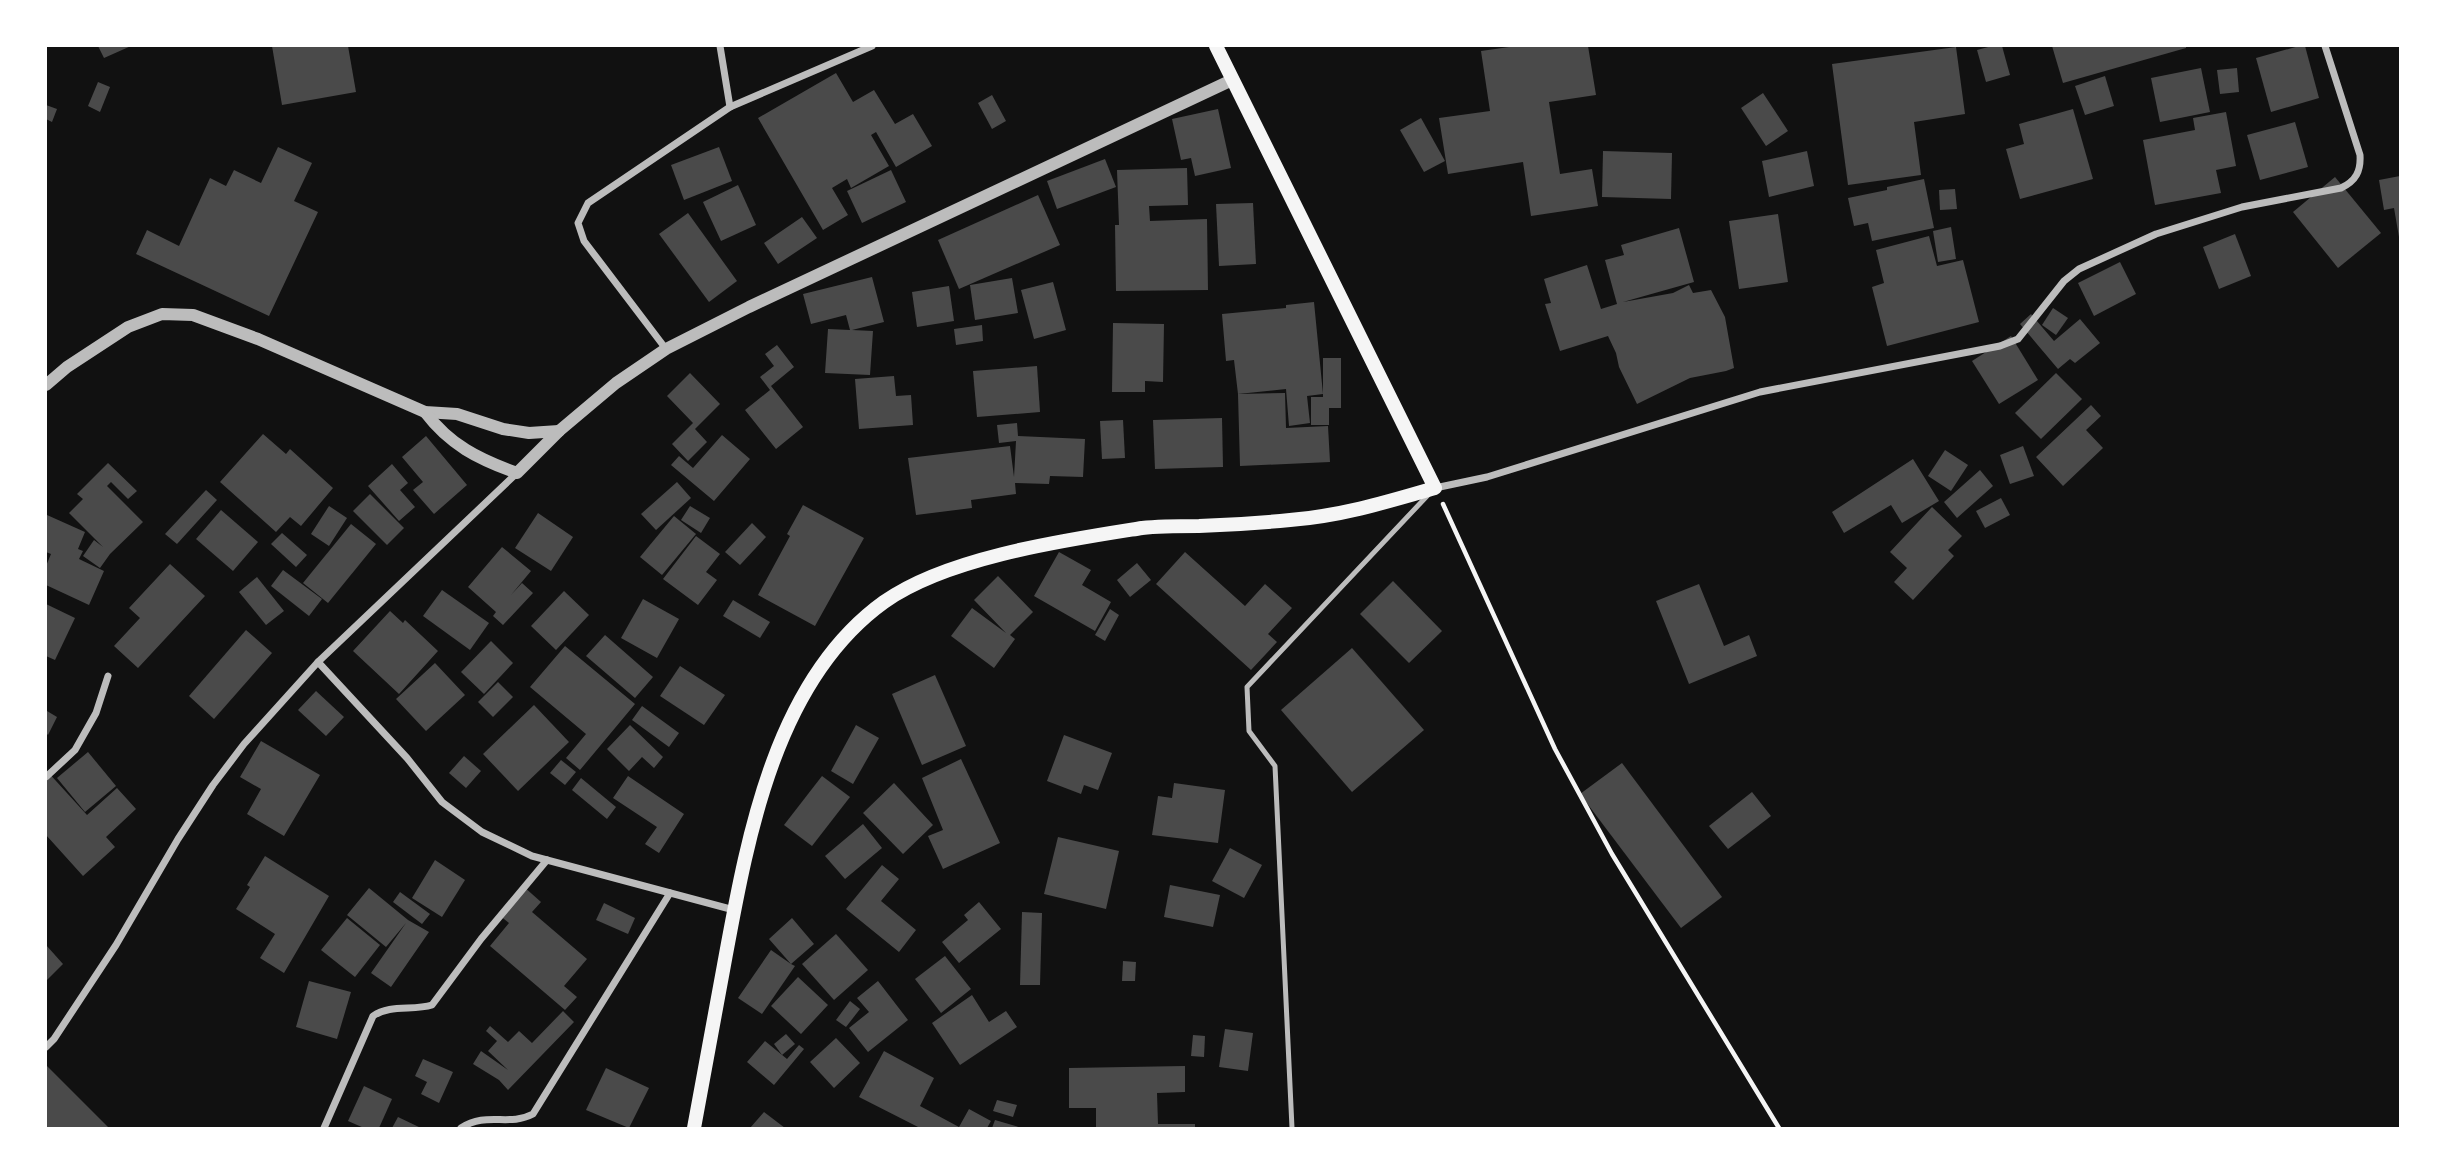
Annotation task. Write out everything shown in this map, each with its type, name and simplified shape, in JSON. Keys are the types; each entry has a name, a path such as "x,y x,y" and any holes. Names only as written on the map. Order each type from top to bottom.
{"main road":[{"path":"694,1129 740,874 761,800 786,729 820,667 848,635 885,602 926,579 997,555 1021,550 1146,528 1294,520 1359,511 1435,488 1232,80 1219,46"}],"street":[{"path":"720,46 730,107"},
{"path":"666,349 584,242 578,223 588,203 730,107 872,46"},
{"path":"1435,488 1487,477 1759,392 2000,346 2018,339 2064,281 2079,269 2156,233 2242,207 2350,184 2361,167 2360,155 2325,46"},
{"path":"46,1047 116,946 178,839 213,785 244,744 318,662 559,431 616,383 666,349 1232,80"},
{"path":"46,385 67,367 128,327 162,314 193,315 425,412 457,414 503,429 529,433 559,431"},
{"path":"425,412 440,432 461,448 517,473"},
{"path":"318,662 407,758 442,802 482,832 532,856 734,910"},
{"path":"46,777 75,750 96,713 108,676"},
{"path":"324,1129 373,1016 384,1009 420,1009 432,1005 481,939 547,860"},
{"path":"461,1129 487,1118 520,1121 533,1114 670,893"}],"lane":[{"path":"1292,1129 1275,766 1249,731 1247,687 1435,488"}],"path":[{"path":"1435,488 1555,749 1612,854 1779,1129"}],"building":[{"path":"98,46 131,46 104,58"},
{"path":"272,46 348,46 356,92 282,105"},
{"path":"1516,46 1588,46 1596,95 1549,102 1560,174 1592,169 1598,206 1531,216 1523,162 1448,174 1439,118 1490,111 1481,51"},
{"path":"2002,46 2010,75 1986,82 1977,50"},
{"path":"2052,46 2186,46 2186,48 2063,83"},
{"path":"2305,46 2319,98 2271,112 2256,58"},
{"path":"1956,47 1965,114 1914,122 1921,175 1848,185 1832,64"},
{"path":"2201,68 2210,112 2160,122 2151,78"},
{"path":"2237,68 2239,92 2220,94 2217,70"},
{"path":"836,73 853,102 874,90 895,124 913,114 932,146 896,167 876,132 871,135 889,166 851,188 847,179 832,188 848,215 823,230 758,118"},
{"path":"2105,76 2114,106 2085,115 2075,86"},
{"path":"98,82 110,87 100,112 88,106"},
{"path":"1763,93 1788,131 1766,146 1741,108"},
{"path":"992,95 1006,121 992,129 978,103"},
{"path":"46,105 57,109 52,122 46,119"},
{"path":"1218,109 1231,168 1195,176 1191,158 1181,160 1172,119"},
{"path":"2073,109 2093,179 2020,199 2006,149 2024,144 2019,124"},
{"path":"2226,112 2236,166 2216,170 2221,193 2155,205 2143,140 2195,130 2193,118"},
{"path":"1421,118 1445,161 1424,172 1400,130"},
{"path":"2295,122 2308,167 2260,180 2247,135"},
{"path":"278,147 312,163 294,201 318,212 269,316 136,254 147,230 179,246 210,178 226,186 234,170 261,183"},
{"path":"719,147 732,181 684,200 671,165"},
{"path":"1603,151 1672,153 1671,199 1602,197"},
{"path":"1807,151 1814,186 1769,197 1762,161"},
{"path":"1105,159 1116,187 1057,209 1047,181"},
{"path":"1187,168 1188,205 1149,206 1150,221 1207,219 1208,290 1116,291 1115,225 1119,225 1117,170"},
{"path":"891,170 906,202 862,223 847,191"},
{"path":"2400,176 2399,237 2394,208 2384,210 2379,180"},
{"path":"2335,177 2381,233 2338,268 2293,212"},
{"path":"1924,179 1934,228 1872,241 1868,223 1854,226 1848,198"},
{"path":"738,185 756,225 721,241 703,202"},
{"path":"1955,189 1957,209 1940,210 1939,190"},
{"path":"1038,195 1060,245 959,289 938,240"},
{"path":"1253,203 1256,264 1219,266 1216,204"},
{"path":"688,213 737,281 709,302 659,234"},
{"path":"1778,214 1788,282 1739,289 1729,221"},
{"path":"802,217 817,238 778,264 764,243"},
{"path":"1951,227 1956,259 1938,262 1933,231"},
{"path":"1679,228 1694,282 1623,302 1673,293 1689,285 1693,293 1711,290 1725,317 1734,368 1690,378 1637,404 1608,336 1560,351 1545,304 1551,303 1544,279 1587,265 1601,309 1617,304 1605,260 1624,255 1621,245"},
{"path":"2235,234 2251,276 2219,289 2203,247"},
{"path":"1929,236 1937,266 1963,260 1979,322 1887,346 1872,287 1884,283 1876,250"},
{"path":"2120,262 2136,294 2094,316 2078,283"},
{"path":"872,277 884,322 852,330 873,331 870,375 825,373 828,329 850,330 846,315 811,324 803,294"},
{"path":"1012,278 1018,313 975,320 970,285"},
{"path":"1053,282 1066,330 1034,339 1021,290"},
{"path":"949,286 954,321 917,327 912,292"},
{"path":"1314,302 1323,394 1307,396 1310,423 1289,426 1286,389 1238,394 1234,360 1226,361 1222,314 1286,308 1286,305"},
{"path":"2053,308 2068,318 2056,335 2042,325"},
{"path":"2031,314 2054,341 2080,319 2100,343 2075,363 2070,359 2058,369 2020,324"},
{"path":"1113,323 1164,324 1163,382 1145,381 1145,392 1112,392"},
{"path":"982,325 983,341 956,345 954,329"},
{"path":"2011,336 2038,380 1999,404 1972,361"},
{"path":"777,345 794,367 771,386 803,427 776,449 745,410 770,390 760,377 774,366 765,354"},
{"path":"1323,358 1341,358 1341,408 1329,408 1329,425 1311,425 1311,397 1323,397"},
{"path":"1037,366 1040,412 977,417 973,371"},
{"path":"690,373 720,404 695,429 707,442 688,461 672,444 693,423 667,396"},
{"path":"2056,373 2082,399 2041,439 2015,413"},
{"path":"894,376 896,396 911,395 913,425 859,429 855,379"},
{"path":"1285,393 1286,428 1328,426 1330,462 1240,466 1238,394"},
{"path":"2091,405 2101,416 2086,430 2103,448 2063,486 2036,457"},
{"path":"1222,418 1223,467 1155,469 1153,420"},
{"path":"1123,420 1125,458 1102,459 1100,421"},
{"path":"1017,423 1018,436 1085,439 1083,477 1050,476 1049,484 1015,483 1016,494 971,500 972,508 916,515 908,458 1010,446 1014,477 1016,441 999,443 997,425"},
{"path":"263,434 286,454 290,449 333,488 301,526 290,517 276,532 220,482"},
{"path":"722,435 750,459 714,501 671,465 679,456 693,468"},
{"path":"426,436 467,485 434,514 413,490 423,482 402,457"},
{"path":"2023,446 2034,476 2010,484 2000,455"},
{"path":"1945,450 1968,465 1951,491 1928,476"},
{"path":"1913,459 1939,501 1902,523 1891,505 1844,533 1832,512"},
{"path":"108,463 137,491 128,499 111,482 107,486 143,522 110,554 100,568 83,556 94,540 103,547 69,513 83,499 77,494"},
{"path":"392,464 408,483 400,490 415,507 399,521 368,486"},
{"path":"1980,470 1993,486 1957,518 1944,502"},
{"path":"677,482 691,498 656,530 641,514"},
{"path":"206,490 217,500 177,544 165,534"},
{"path":"370,494 404,528 387,545 353,511"},
{"path":"2001,498 2010,515 1985,528 1976,511"},
{"path":"803,505 864,538 815,626 758,595 790,536 787,534"},
{"path":"329,506 347,518 329,546 311,534"},
{"path":"690,506 710,518 701,533 681,520"},
{"path":"1932,507 1962,536 1948,550 1954,556 1913,600 1894,582 1907,568 1890,552"},
{"path":"221,510 258,542 233,571 196,539"},
{"path":"538,513 573,537 551,571 515,548"},
{"path":"47,515 85,532 78,549 83,551 79,559 104,571 89,605 46,585 46,566 51,554 46,552"},
{"path":"674,516 696,534 662,575 640,557"},
{"path":"752,523 766,537 740,565 725,552"},
{"path":"351,524 376,544 328,603 303,583"},
{"path":"282,533 307,555 296,567 271,544"},
{"path":"696,536 720,554 706,572 717,580 698,605 663,579"},
{"path":"502,547 531,571 511,595 522,583 533,593 503,625 493,616 496,612 468,587"},
{"path":"1059,552 1091,570 1082,585 1111,602 1095,631 1034,596"},
{"path":"1185,552 1245,606 1265,584 1292,608 1268,634 1277,642 1251,670 1156,584"},
{"path":"1137,563 1151,580 1130,597 1117,580"},
{"path":"170,564 205,596 138,668 114,646 140,618 129,608"},
{"path":"283,570 322,599 309,616 271,586"},
{"path":"998,576 1033,612 1010,635 1015,639 994,668 951,636 972,608 1006,633 974,600"},
{"path":"257,577 284,611 266,625 239,592"},
{"path":"1393,581 1442,631 1409,663 1360,614"},
{"path":"1699,584 1724,646 1749,635 1757,656 1689,684 1656,601"},
{"path":"442,590 489,623 470,650 423,616"},
{"path":"564,591 589,615 556,650 531,626"},
{"path":"643,599 679,619 657,658 621,638"},
{"path":"733,600 770,622 760,638 723,616"},
{"path":"46,604 75,618 55,660 46,656"},
{"path":"1110,609 1119,615 1105,641 1095,635"},
{"path":"390,611 403,623 405,620 438,651 399,694 353,651"},
{"path":"246,630 272,653 214,719 189,696"},
{"path":"605,635 653,677 635,698 586,656"},
{"path":"491,641 513,663 484,694 461,672"},
{"path":"565,646 635,704 580,770 566,758 586,734 530,687"},
{"path":"1352,648 1424,730 1352,792 1281,710"},
{"path":"435,663 465,695 426,731 396,699"},
{"path":"680,666 725,695 704,725 660,696"},
{"path":"935,675 966,746 922,765 892,694"},
{"path":"498,682 513,697 493,717 478,702"},
{"path":"316,691 344,717 326,736 298,710"},
{"path":"534,705 569,742 518,791 483,754"},
{"path":"642,706 679,733 669,747 632,720"},
{"path":"47,711 57,717 48,735 46,733"},
{"path":"630,725 663,757 654,768 642,757 629,771 607,749"},
{"path":"856,725 879,738 853,784 831,771"},
{"path":"1064,735 1112,753 1098,790 1084,785 1081,794 1047,781"},
{"path":"261,741 320,775 284,836 247,814 261,789 240,777"},
{"path":"88,752 116,786 85,812 57,778"},
{"path":"464,756 481,771 466,788 449,773"},
{"path":"961,759 1000,843 943,869 928,836 943,830 922,778"},
{"path":"561,760 576,772 565,785 550,773"},
{"path":"1622,763 1722,897 1681,928 1580,794"},
{"path":"46,770 87,815 117,788 136,809 106,837 115,847 83,876 46,835"},
{"path":"628,776 684,814 659,853 645,844 657,827 613,798"},
{"path":"822,776 850,797 812,846 784,825"},
{"path":"581,778 616,807 607,819 572,790"},
{"path":"894,783 933,825 903,854 863,813"},
{"path":"1174,783 1225,790 1218,843 1152,835 1158,796 1172,798"},
{"path":"1752,792 1771,816 1728,849 1709,826"},
{"path":"863,824 882,848 845,879 825,856"},
{"path":"1058,837 1119,851 1106,909 1044,894"},
{"path":"1230,848 1262,865 1244,898 1212,881"},
{"path":"265,856 329,896 284,973 260,958 275,934 236,909"},
{"path":"435,860 465,880 442,917 412,898"},
{"path":"882,865 899,879 881,901 916,930 899,952 846,909"},
{"path":"1170,885 1220,895 1213,927 1164,917"},
{"path":"523,886 541,902 532,912 587,959 564,986 577,997 565,1010 490,946 509,923 499,915"},
{"path":"369,888 408,920 429,932 391,987 371,973 406,923 386,947 347,915"},
{"path":"400,892 430,914 422,924 393,902"},
{"path":"979,902 1001,929 959,963 942,942 968,920 964,915"},
{"path":"604,903 635,918 628,934 596,920"},
{"path":"1022,912 1042,913 1040,985 1020,985"},
{"path":"347,918 380,945 355,977 321,950"},
{"path":"792,918 814,944 791,964 769,939"},
{"path":"836,934 868,970 834,1000 802,964"},
{"path":"46,945 63,964 46,981"},
{"path":"771,950 795,966 762,1014 738,998"},
{"path":"945,956 971,989 941,1013 915,979"},
{"path":"1123,961 1136,962 1135,981 1122,981"},
{"path":"798,977 828,1005 801,1034 771,1006"},
{"path":"309,981 351,992 337,1039 296,1027"},
{"path":"878,981 908,1020 868,1052 849,1028 869,1012 857,998"},
{"path":"972,995 989,1022 1006,1011 1017,1027 960,1065 932,1023"},
{"path":"850,1001 860,1009 846,1027 836,1020"},
{"path":"563,1011 574,1022 508,1090 499,1080 473,1064 481,1051 508,1070 488,1051 497,1041 486,1031 490,1026 508,1042 519,1031 532,1043"},
{"path":"1225,1029 1253,1033 1248,1071 1219,1067"},
{"path":"786,1034 795,1044 782,1055 774,1044"},
{"path":"1193,1035 1205,1036 1204,1057 1191,1056"},
{"path":"836,1038 860,1063 834,1088 810,1062"},
{"path":"765,1041 787,1059 799,1045 804,1049 774,1085 747,1062"},
{"path":"884,1051 934,1078 920,1106 959,1127 969,1109 991,1121 987,1128 920,1128 859,1097"},
{"path":"423,1059 453,1072 439,1103 421,1094 427,1082 415,1076"},
{"path":"47,1066 109,1128 46,1128"},
{"path":"1185,1066 1185,1092 1157,1093 1158,1124 1195,1124 1195,1128 1096,1128 1096,1108 1069,1108 1069,1068"},
{"path":"606,1068 649,1088 629,1128 586,1110"},
{"path":"364,1086 392,1099 379,1128 364,1128 348,1121"},
{"path":"997,1100 1017,1105 1013,1117 993,1111"},
{"path":"764,1112 785,1128 750,1128"},
{"path":"398,1117 421,1128 392,1128"},
{"path":"995,1120 1022,1128 992,1128"}]}
